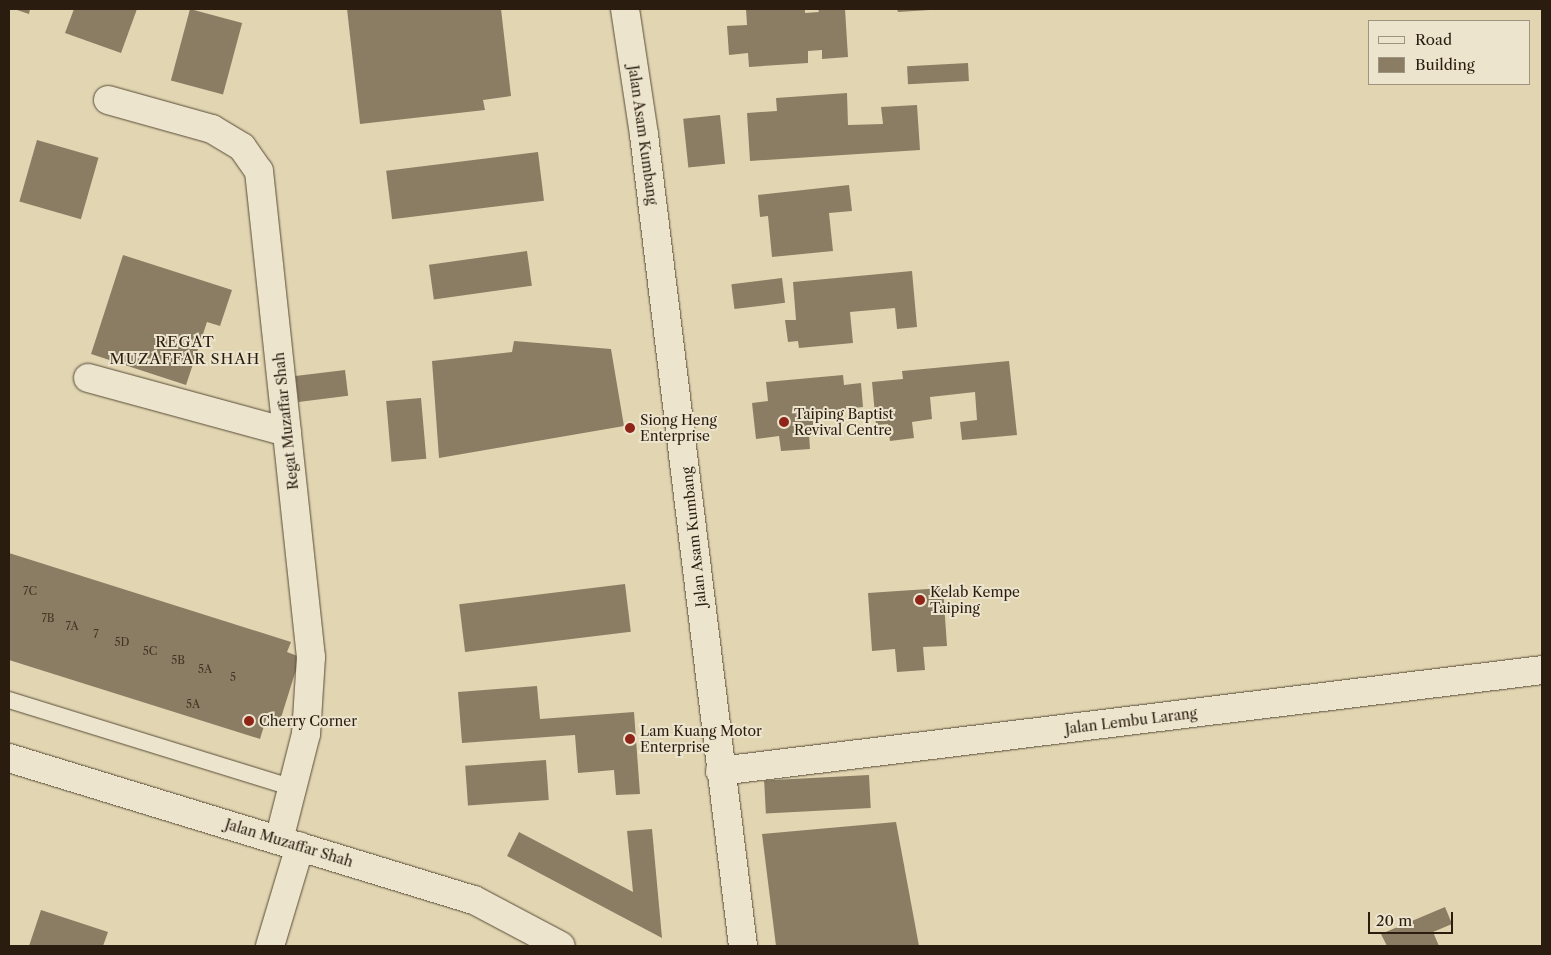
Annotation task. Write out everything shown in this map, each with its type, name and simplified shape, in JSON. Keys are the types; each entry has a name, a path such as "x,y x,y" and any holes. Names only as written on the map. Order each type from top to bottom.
{"street":[{"name":"Jalan Asam Kumbang","path":"625,9 686,466 720,771 743,946"},
{"name":"Regat Muzaffar Shah","path":"108,100 212,129 242,148 259,171 311,657 306,734 293,788 290,843 270,946"},
{"path":"88,378 287,432"},
{"name":"Jalan Lembu Larang","path":"720,771 1542,670"},
{"name":"Jalan Muzaffar Shah","path":"9,758 474,900 561,946"}],"lane":[{"path":"9,700 293,788"}],"building":[{"path":"14,9 30,9 29,14"},
{"path":"74,9 137,9 121,53 65,33"},
{"path":"190,9 242,23 223,94 171,80"},
{"path":"347,9 501,9 511,96 483,100 485,110 360,124"},
{"path":"746,9 805,9 805,13 819,12 818,9 845,9 848,57 822,59 822,50 808,51 808,63 749,67 748,53 729,55 727,26 747,25"},
{"path":"897,9 930,9 930,10 898,12"},
{"path":"968,63 969,81 908,84 907,66"},
{"path":"847,93 848,125 883,124 881,107 917,105 920,150 750,161 747,113 777,111 776,98"},
{"path":"720,115 725,164 688,168 683,119"},
{"path":"37,140 99,158 81,219 19,202"},
{"path":"538,152 544,201 392,219 386,171"},
{"path":"849,185 852,211 829,213 833,251 772,257 768,216 760,217 758,195"},
{"path":"527,251 532,286 434,299 429,265"},
{"path":"123,255 232,290 220,326 207,322 186,385 91,354"},
{"path":"912,271 917,327 897,329 895,308 850,312 853,343 799,348 798,341 788,342 785,320 796,320 793,282"},
{"path":"782,278 785,303 734,309 731,284"},
{"path":"514,341 611,349 624,426 439,458 432,361 512,352"},
{"path":"1009,361 1017,435 962,440 960,422 977,420 975,392 930,397 932,419 912,422 914,438 890,441 888,424 876,425 872,382 903,379 902,371"},
{"path":"345,370 348,396 299,402 295,376"},
{"path":"843,375 844,385 861,383 863,407 816,412 818,433 809,434 810,449 781,451 779,436 756,439 752,403 768,401 766,382"},
{"path":"421,398 426,459 391,462 386,401"},
{"path":"9,553 291,642 287,652 300,657 280,721 267,716 260,739 9,660"},
{"path":"625,584 631,632 465,652 459,604"},
{"path":"943,588 947,646 923,647 925,670 897,672 895,649 872,651 868,593"},
{"path":"537,686 540,719 634,712 640,794 616,795 614,770 578,773 575,735 462,743 458,692"},
{"path":"546,760 549,800 468,806 465,766"},
{"path":"869,775 871,808 766,813 764,780"},
{"path":"896,822 919,946 776,946 762,834"},
{"path":"652,829 662,938 507,856 519,832 633,892 627,831"},
{"path":"1445,907 1452,924 1433,932 1439,946 1387,946 1381,934"},
{"path":"41,910 108,932 103,946 29,946"}],"place":[{"name":"Taiping Baptist Revival Centre","path":"784,422"},
{"name":"Siong Heng Enterprise","path":"630,428"},
{"name":"Kelab Kempe Taiping","path":"920,600"},
{"name":"Cherry Corner","path":"249,721"},
{"name":"Lam Kuang Motor Enterprise","path":"630,739"}],"district":[{"name":"REGAT MUZAFFAR SHAH","path":"185,350"}]}
